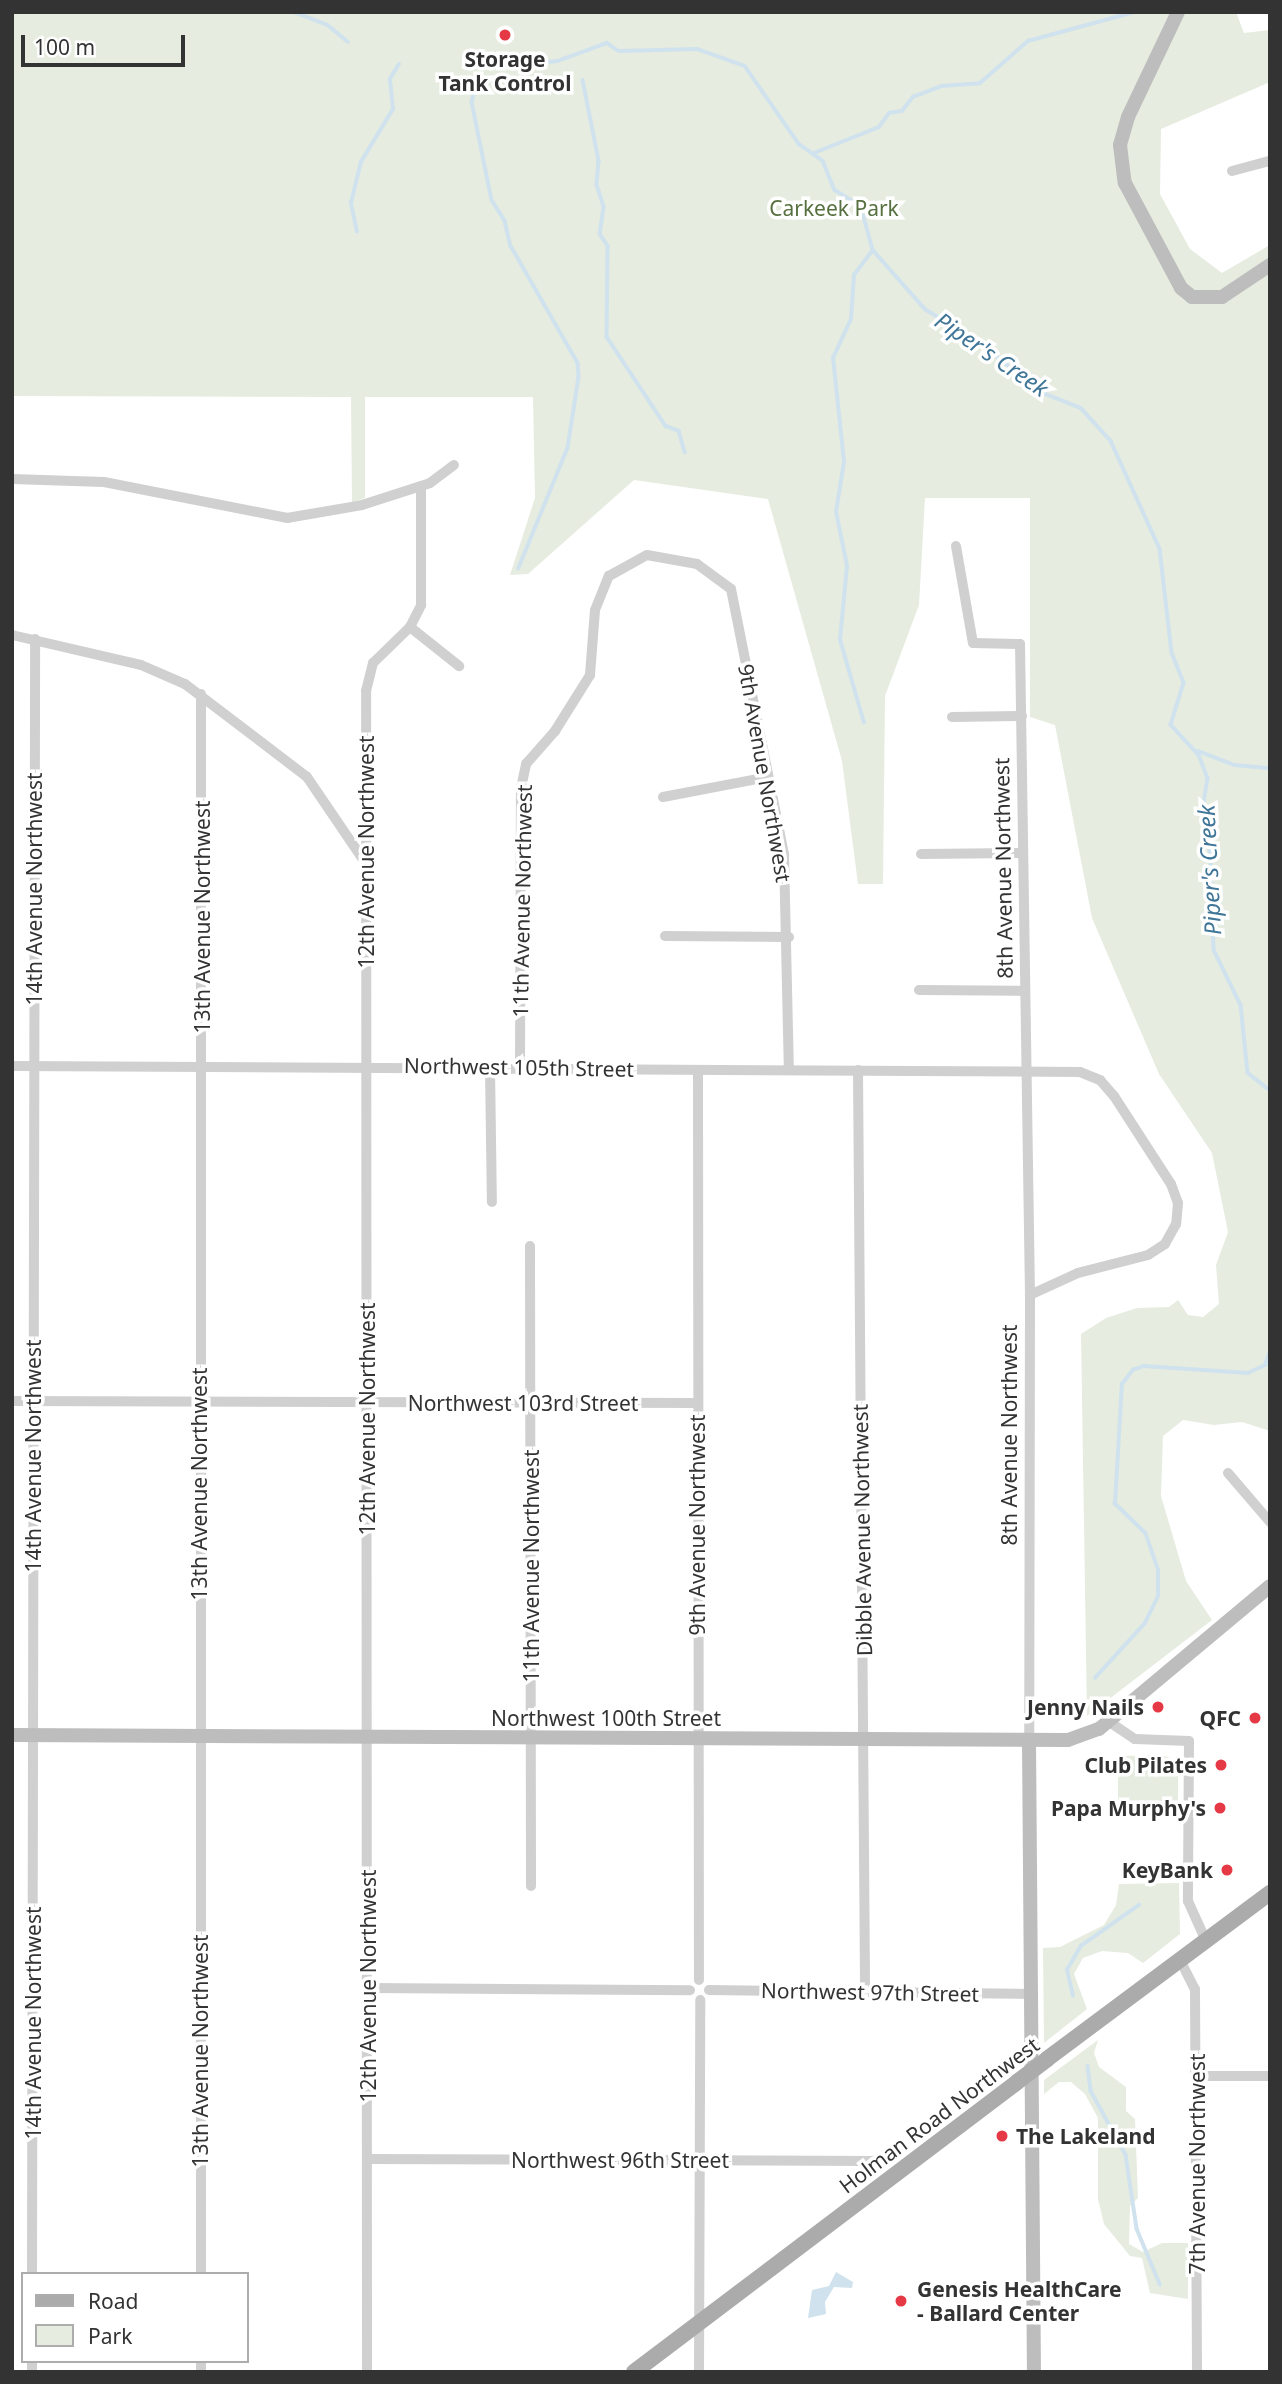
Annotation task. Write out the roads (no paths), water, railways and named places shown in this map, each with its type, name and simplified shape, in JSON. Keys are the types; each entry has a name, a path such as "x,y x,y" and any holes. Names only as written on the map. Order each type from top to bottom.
{"main road":[{"path":"1178,12 1128,117 1120,145 1125,183 1181,288 1192,297 1222,298 1270,265"},
{"name":"Northwest 100th Street","path":"12,1735 1029,1741 1079,1738 1108,1721 1270,1586"},
{"name":"8th Avenue Northwest","path":"1029,1741 1034,2372"},
{"name":"Holman Road Northwest","path":"634,2372 1270,1893"}],"street":[{"path":"1231,171 1270,161"},
{"path":"12,480 104,482 287,518 353,508 421,486 454,465"},
{"name":"12th Avenue Northwest","path":"367,2372 367,1066 364,862 367,681 373,663 410,627 422,596 421,486"},
{"name":"8th Avenue Northwest","path":"956,546 973,643 1020,644 1030,1295 1029,1741"},
{"name":"11th Avenue Northwest","path":"520,1067 521,788 526,764 555,731 590,675 595,610 609,576 647,555 672,557"},
{"name":"9th Avenue Northwest","path":"672,557 697,564 731,589 784,855 789,937 789,1068"},
{"path":"410,627 458,666"},
{"path":"12,635 148,667 201,694 318,788 364,862"},
{"name":"14th Avenue Northwest","path":"32,2272 35,639"},
{"name":"13th Avenue Northwest","path":"201,694 203,1066 198,1405 201,2272"},
{"path":"952,718 1022,716"},
{"path":"663,797 768,777"},
{"path":"921,854 1023,853"},
{"path":"665,936 789,937"},
{"path":"919,990 1025,991"},
{"name":"Northwest 105th Street","path":"12,1066 698,1070 789,1068 1080,1072 1104,1084 1178,1203 1174,1229 1155,1252 1078,1273 1030,1295"},
{"path":"490,1067 492,1202"},
{"name":"9th Avenue Northwest","path":"698,1070 699,1980"},
{"name":"Dibble Avenue Northwest","path":"858,1070 865,1991"},
{"name":"11th Avenue Northwest","path":"530,1246 531,1886"},
{"name":"Northwest 103rd Street","path":"12,1401 198,1405 697,1403"},
{"path":"1228,1473 1270,1522"},
{"path":"1108,1721 1135,1739 1189,1741 1188,1901 1206,1941"},
{"name":"7th Avenue Northwest","path":"1180,1959 1195,1984 1197,2372"},
{"path":"690,1990 699,1980 709,1990 700,2000 699,2372"},
{"path":"368,1988 690,1990 700,2000"},
{"name":"Northwest 97th Street","path":"709,1990 1032,1994"},
{"path":"1196,2076 1270,2076"},
{"name":"Northwest 96th Street","path":"368,2159 872,2161"}],"water":[{"path":"836,2272 853,2282 852,2288 834,2287 825,2302 826,2314 808,2318 812,2290 829,2286"}],"waterway":[{"name":"Piper's Creek","path":"294,12 328,25 348,42"},
{"path":"814,153 879,127 889,113 902,111 913,97 941,86 980,83 1028,41 1135,12"},
{"name":"Piper's Creek","path":"510,65 558,61 607,43 619,51 697,49 745,66 799,144 823,161 835,190 861,206 873,250 925,309 981,343 1038,391 1081,408 1111,441 1160,549 1172,653 1184,683 1171,725 1199,755 1208,778 1203,811 1210,839 1214,950 1241,1005 1248,1073 1270,1090"},
{"path":"357,232 351,203 361,162 393,109 390,79 399,64"},
{"path":"479,76 472,102 492,200 505,221 511,246 578,363 579,377 568,448 519,568"},
{"path":"583,80 599,161 597,185 604,207 600,234 608,246 607,337 666,426 679,431 685,452"},
{"path":"864,723 840,640 847,566 836,512 844,462 833,358 851,319 854,275 873,250"},
{"path":"1198,751 1234,765 1270,768"},
{"name":"Piper's Creek","path":"1095,1678 1145,1623 1158,1596 1158,1570 1145,1533 1115,1504 1122,1384 1133,1370 1144,1366 1248,1373 1265,1365 1270,1351"},
{"name":"Piper's Creek","path":"1073,1996 1067,1970 1081,1946 1139,1905"},
{"name":"Piper's Creek","path":"1088,2066 1091,2091 1126,2155 1137,2229 1160,2284"}],"place":[{"name":"Storage Tank Control","path":"505,35"},
{"name":"Jenny Nails","path":"1158,1707"},
{"name":"QFC","path":"1255,1718"},
{"name":"Club Pilates","path":"1221,1765"},
{"name":"Papa Murphy's","path":"1220,1808"},
{"name":"KeyBank","path":"1227,1870"},
{"name":"The Lakeland","path":"1002,2136"},
{"name":"Genesis HealthCare - Ballard Center","path":"901,2301"}],"park label":[{"name":"Carkeek Park","path":"834,208"}]}
